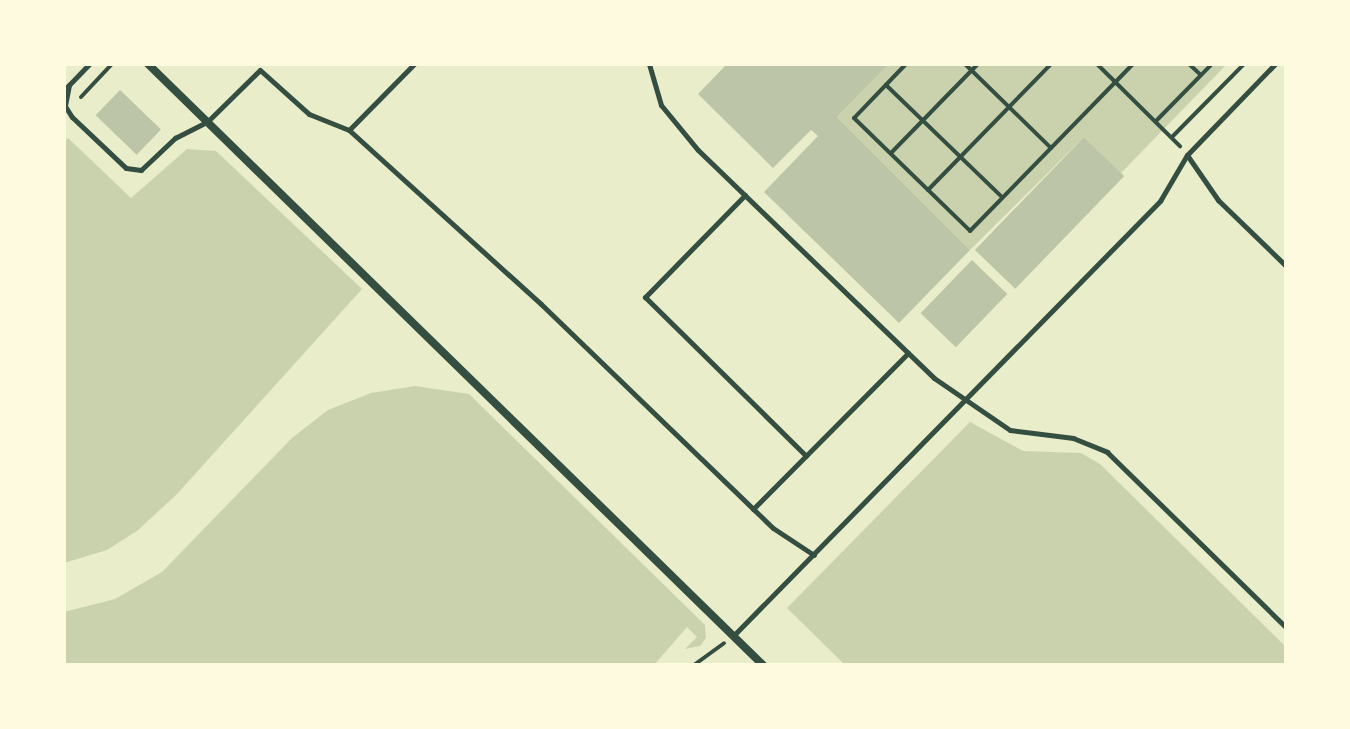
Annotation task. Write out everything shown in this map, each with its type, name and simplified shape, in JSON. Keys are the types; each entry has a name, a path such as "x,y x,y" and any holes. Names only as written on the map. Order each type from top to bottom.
{"street":[{"path":"148,64 763,665"}],"lane":[{"path":"89,64 66,88 68,111 134,170 148,166 175,138 207,122 266,64"},
{"path":"349,130 414,64"},
{"path":"649,64 661,105 745,195 908,353 1010,430 1073,438 1107,452 1286,627"},
{"path":"733,636 1160,201 1187,155 1275,64"},
{"path":"260,70 309,114 349,130 541,304 753,509 814,555"},
{"path":"1187,155 1218,200 1286,266"},
{"path":"745,195 645,297 806,456"},
{"path":"753,509 908,353"}],"path":[{"path":"68,111 112,64"},
{"path":"906,64 854,118 970,231 1133,64"},
{"path":"965,64 1051,148"},
{"path":"891,153 978,64"},
{"path":"928,190 1051,64"},
{"path":"1097,64 1173,136 1187,155"},
{"path":"1189,64 1201,75"},
{"path":"1156,121 1212,64"},
{"path":"1173,136 1244,64"},
{"path":"886,85 1003,197"},
{"path":"694,665 733,636"}],"green space":[{"path":"889,64 1227,64 1121,173 1084,137 970,250 837,117"},
{"path":"68,138 131,198 187,149 216,151 362,289 177,494 137,531 107,550 64,563 64,142"},
{"path":"415,386 469,394 705,625 706,638 700,646 685,649 697,637 687,627 654,665 64,665 64,612 115,599 162,572 292,438 328,410 371,393"},
{"path":"970,422 1023,451 1081,453 1100,464 1286,647 1286,665 845,665 787,608"}],"building":[{"path":"727,64 889,64 837,117 970,250 899,323 764,192 818,136 811,130 773,168 698,94"},
{"path":"120,90 161,130 137,155 96,115"},
{"path":"1084,137 1124,176 1015,289 975,250"},
{"path":"972,260 1007,294 956,347 921,313"}]}
